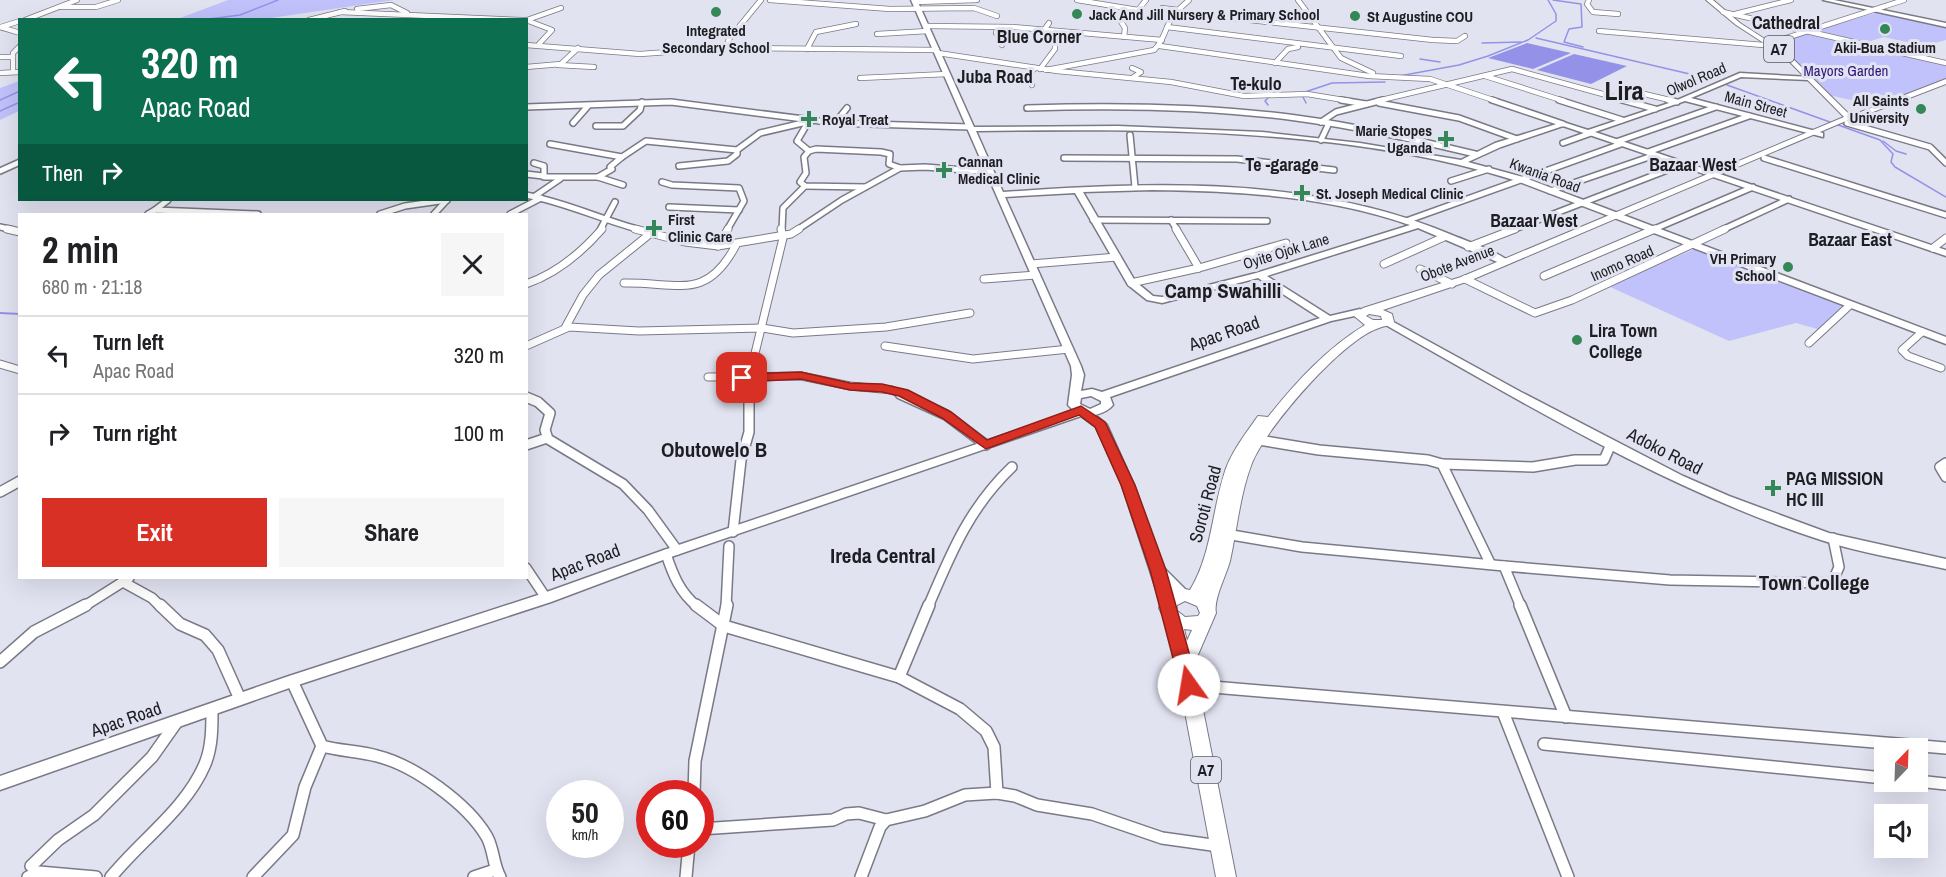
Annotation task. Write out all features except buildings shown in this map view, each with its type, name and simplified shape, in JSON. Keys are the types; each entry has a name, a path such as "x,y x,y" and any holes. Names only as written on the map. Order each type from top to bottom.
{"main road":[{"name":"A7","path":"1709,0 1723,12 1773,44 1851,117"},
{"path":"1817,134 1851,117 1946,83"},
{"name":"Obote Avenue","path":"1719,174 1764,158 1817,134"},
{"name":"Obote Avenue","path":"1374,317 1403,300 1465,279 1817,134"},
{"path":"1254,439 1286,397 1362,333 1374,317"},
{"name":"Soroti Road","path":"1201,597 1226,534 1242,471 1254,439"},
{"name":"Soroti Road","path":"1201,597 1233,468 1254,439"},
{"path":"1173,597 1201,597 1188,624 1170,610 1173,597"},
{"path":"1185,664 1201,597"},
{"name":"A7","path":"1170,610 1185,664 1226,877"}],"street":[{"path":"31,18 77,0"},
{"path":"61,7 96,7 118,0"},
{"path":"726,48 729,39 761,0"},
{"path":"771,0 916,4 978,9 997,16"},
{"path":"916,4 976,0"},
{"path":"1077,0 1137,10 1140,10 1146,0"},
{"path":"1046,70 1152,51 1160,46 1167,29 1167,22 1189,0"},
{"path":"1298,0 1335,50 1349,63 1385,78"},
{"path":"1589,0 1587,4 1593,12 1618,14"},
{"path":"1732,15 1791,0"},
{"path":"1826,0 1946,25"},
{"path":"1599,31 1773,44 1804,31 1904,0"},
{"path":"916,4 1069,349 1078,375 1076,396 1072,402 1101,425 1128,485 1170,610"},
{"path":"317,18 340,12 390,6 400,7 409,13"},
{"path":"528,20 561,8"},
{"path":"1162,8 1446,41 1457,41 1465,36"},
{"path":"340,12 490,18"},
{"path":"1723,12 1946,64"},
{"path":"401,18 409,13"},
{"path":"1220,22 1225,16"},
{"path":"1120,20 1125,28 1124,37"},
{"path":"0,27 18,22"},
{"path":"528,22 552,30 539,44"},
{"path":"1044,30 1049,23"},
{"path":"807,49 816,32 852,27 856,24"},
{"path":"0,27 18,32"},
{"path":"998,27 996,33 1007,36 1002,45"},
{"path":"877,34 927,28 998,27 1162,40"},
{"path":"1167,29 1401,56"},
{"path":"1032,85 1026,78 1054,49 1055,40 1044,30"},
{"path":"1282,43 1288,49"},
{"path":"528,45 640,54 726,48 937,52 1046,70 1202,87 1244,96 1304,94 1366,104"},
{"path":"1160,46 1385,78 1422,78 1651,154 1719,174 1946,253"},
{"path":"1275,63 1288,49 1304,46"},
{"path":"565,64 569,53 579,48"},
{"path":"13,72 13,57 18,49"},
{"path":"0,57 13,57"},
{"path":"528,67 565,64 594,67"},
{"path":"1131,78 1141,72 1132,68"},
{"path":"1321,122 1335,112 1514,69 1655,109"},
{"path":"0,73 18,72"},
{"path":"860,78 947,74"},
{"name":"Olwol Road","path":"1589,133 1681,101 1744,74 1809,78"},
{"path":"1485,75 1622,120"},
{"path":"1640,93 1681,101"},
{"name":"Main Street","path":"1681,101 1716,107 1817,134"},
{"path":"596,126 623,126 640,110 642,102"},
{"path":"528,107 681,102 734,108 809,122 971,128"},
{"path":"1374,102 1464,120 1517,139"},
{"path":"573,123 588,106"},
{"path":"1406,220 1716,107"},
{"path":"835,123 847,108"},
{"path":"1027,108 1189,109 1321,122 1475,153"},
{"path":"1550,191 1749,116"},
{"path":"1851,117 1935,149 1946,150"},
{"path":"679,166 728,161 737,150 760,133 809,122"},
{"path":"809,122 797,141 809,151"},
{"path":"1321,140 1329,123"},
{"path":"1464,161 1475,153 1563,124"},
{"name":"Kwania Road","path":"971,128 1144,127 1225,130 1321,140 1464,161 1520,179 1617,216"},
{"path":"1563,143 1589,133"},
{"path":"1130,135 1130,156 1135,187"},
{"path":"598,177 612,169 610,167 621,157 646,141 737,150"},
{"path":"550,144 621,157"},
{"path":"866,187 805,186 800,182 806,173 804,157 809,151 826,149 886,153 890,155 888,164 900,168 925,167 990,172"},
{"path":"1935,149 1946,163"},
{"path":"1064,158 1130,156 1256,160 1334,170"},
{"path":"1764,158 1946,215"},
{"path":"0,171 18,163"},
{"path":"534,163 544,166 543,176"},
{"path":"1468,247 1683,164"},
{"path":"528,195 606,221 684,242 718,246 783,238 900,168"},
{"path":"1450,181 1489,169"},
{"path":"528,174 560,178 598,177 623,185"},
{"path":"512,213 538,197 560,178"},
{"path":"662,182 672,185 738,188 744,201 718,246"},
{"path":"694,780 695,761 724,626 728,592 726,573 741,460 749,432 748,378 783,238 779,221 784,203 805,186"},
{"path":"1000,195 1135,187 1269,194 1364,210 1406,220 1505,262"},
{"path":"1544,276 1753,187"},
{"name":"Oyite Ojok Lane","path":"1077,189 1131,283 1150,298 1162,300 1259,275 1418,225"},
{"name":"Inomo Road","path":"1465,279 1535,313 1572,300 1789,199"},
{"path":"150,213 167,201"},
{"path":"383,213 422,201"},
{"path":"435,213 446,201"},
{"path":"528,283 550,272 601,230 615,202"},
{"path":"669,207 739,210"},
{"path":"155,210 232,213"},
{"path":"1617,216 1946,342"},
{"path":"1093,220 1268,222"},
{"path":"1171,220 1199,268"},
{"path":"0,227 16,231"},
{"path":"0,236 16,231"},
{"path":"565,328 583,296 599,275 651,232"},
{"path":"1384,264 1444,237"},
{"path":"1933,248 1946,238"},
{"path":"1131,283 1199,268 1286,243"},
{"path":"624,283 702,285 725,268 736,244"},
{"path":"1031,264 1117,257"},
{"path":"1420,269 1452,284"},
{"path":"984,279 1036,275"},
{"path":"1259,275 1328,319"},
{"path":"1809,343 1851,305"},
{"path":"528,345 565,328 629,331 762,328 789,333 850,330 915,323 970,313"},
{"name":"Apac Road","path":"1076,396 1100,394 1328,319 1374,317"},
{"name":"Adoko Road","path":"1374,317 1611,444 1724,499 1833,538 1946,564"},
{"path":"1922,332 1902,350 1908,356 1941,368"},
{"path":"885,346 973,359 1069,349"},
{"path":"0,364 18,369"},
{"path":"1078,375 1108,402 1101,425"},
{"path":"708,377 801,376 850,387 882,388 904,393 946,415 986,445"},
{"path":"528,398 538,402 550,413 545,430 548,438 613,477 650,510 671,552 674,577 686,598 724,626 899,677 960,709 986,731 994,747 997,793"},
{"name":"Apac Road","path":"0,783 292,681 546,598 671,552 731,539 1081,411 1095,412 1105,409"},
{"path":"528,444 548,438"},
{"path":"1254,439 1319,450 1428,460 1442,464 1533,467 1575,460 1599,461 1606,457 1611,444"},
{"path":"1946,463 1940,467 1946,477"},
{"path":"1442,464 1490,564"},
{"path":"899,677 959,534 989,489 1012,467"},
{"path":"0,492 18,482"},
{"path":"1226,534 1302,547 1504,566 1670,580 1814,584 1832,583 1838,576 1839,561 1833,538"},
{"path":"1504,566 1566,717"},
{"path":"1158,570 1201,597"},
{"path":"528,571 546,598"},
{"path":"0,662 34,632 100,598 126,580 152,598 180,624 205,635 218,650 240,699"},
{"path":"253,877 293,836 305,787 322,746 292,681"},
{"path":"1189,685 1946,748"},
{"path":"111,877 197,783 212,744 212,710"},
{"path":"1503,712 1568,877"},
{"path":"29,872 57,840 94,815 152,756 179,721"},
{"path":"1544,744 1874,777"},
{"path":"322,746 386,759 419,777 470,814 494,851 497,874 474,877"},
{"path":"1928,782 1946,784"},
{"path":"714,828 833,820 847,812 863,812 886,820 925,811 966,795 997,793 1016,796 1037,805 1092,814 1162,838 1221,847"},
{"path":"861,877 880,827 886,820"},
{"path":"686,877 688,858"},
{"path":"29,872 96,877"}],"green space":[{"path":"228,0 394,0 271,18 180,18"},
{"name":"Akii-Bua Stadium","path":"1879,12 1946,26 1946,40 1924,46 1884,37 1864,43 1815,31"},
{"name":"Mayors Garden","path":"1804,32 1946,65 1946,83 1887,108 1828,95 1771,44"},
{"path":"18,81 18,111 0,120 0,88"},
{"path":"1695,249 1847,306 1821,330 1796,323 1729,341 1608,286"}],"shaded area":[{"path":"1527,43 1571,53 1533,69 1488,58"},
{"path":"1574,54 1627,66 1591,84 1537,70"}],"waterway":[{"path":"217,18 240,15 278,0"},
{"path":"1399,76 1459,65 1528,40 1556,21 1556,14 1548,0"},
{"path":"1553,0 1581,4 1582,27 1569,29 1564,42 1583,47"},
{"path":"1536,38 1711,79"},
{"path":"1482,43 1521,42"},
{"path":"1420,59 1440,62"},
{"path":"1305,92 1332,83 1385,82"},
{"path":"1727,85 1880,140 1893,154 1891,162 1895,167 1946,197"},
{"path":"0,100 18,92"},
{"path":"1302,95 1306,103"},
{"path":"1268,98 1265,101 1268,105"},
{"path":"0,111 18,103"},
{"path":"1883,141 1896,151 1906,154"},
{"path":"0,313 18,314"}],"place":[{"name":"Integrated Secondary School","path":"716,12"},
{"name":"Jack And Jill Nursery & Primary School","path":"1077,14"},
{"name":"St Augustine COU","path":"1355,16"},
{"name":"Akii-Bua Stadium","path":"1885,29"},
{"name":"All Saints University","path":"1921,109"},
{"name":"Royal Treat","path":"809,119"},
{"name":"Marie Stopes Uganda","path":"1446,139"},
{"name":"Cannan Medical Clinic","path":"944,170"},
{"name":"St. Joseph Medical Clinic","path":"1302,193"},
{"name":"First Clinic Care","path":"654,228"},
{"name":"VH Primary School","path":"1788,267"},
{"name":"Lira Town College","path":"1577,340"},
{"name":"PAG MISSION HC III","path":"1773,488"}],"district":[{"name":"Cathedral","path":"1786,22"},
{"name":"Blue Corner","path":"1039,36"},
{"name":"Juba Road","path":"995,76"},
{"name":"Te-kulo","path":"1256,83"},
{"name":"Lira","path":"1624,90"},
{"name":"Te -garage","path":"1282,164"},
{"name":"Bazaar West","path":"1693,164"},
{"name":"Bazaar West","path":"1534,220"},
{"name":"Bazaar East","path":"1850,239"},
{"name":"Camp Swahilli","path":"1223,290"},
{"name":"Obutowelo B","path":"714,449"},
{"name":"Ireda Central","path":"883,555"},
{"name":"Town College","path":"1814,582"}],"route":[{"path":"742,378 801,376 850,387 882,388 904,393 946,415 986,445 1081,412 1081,410 1101,425 1128,485 1158,570 1189,685"}]}
